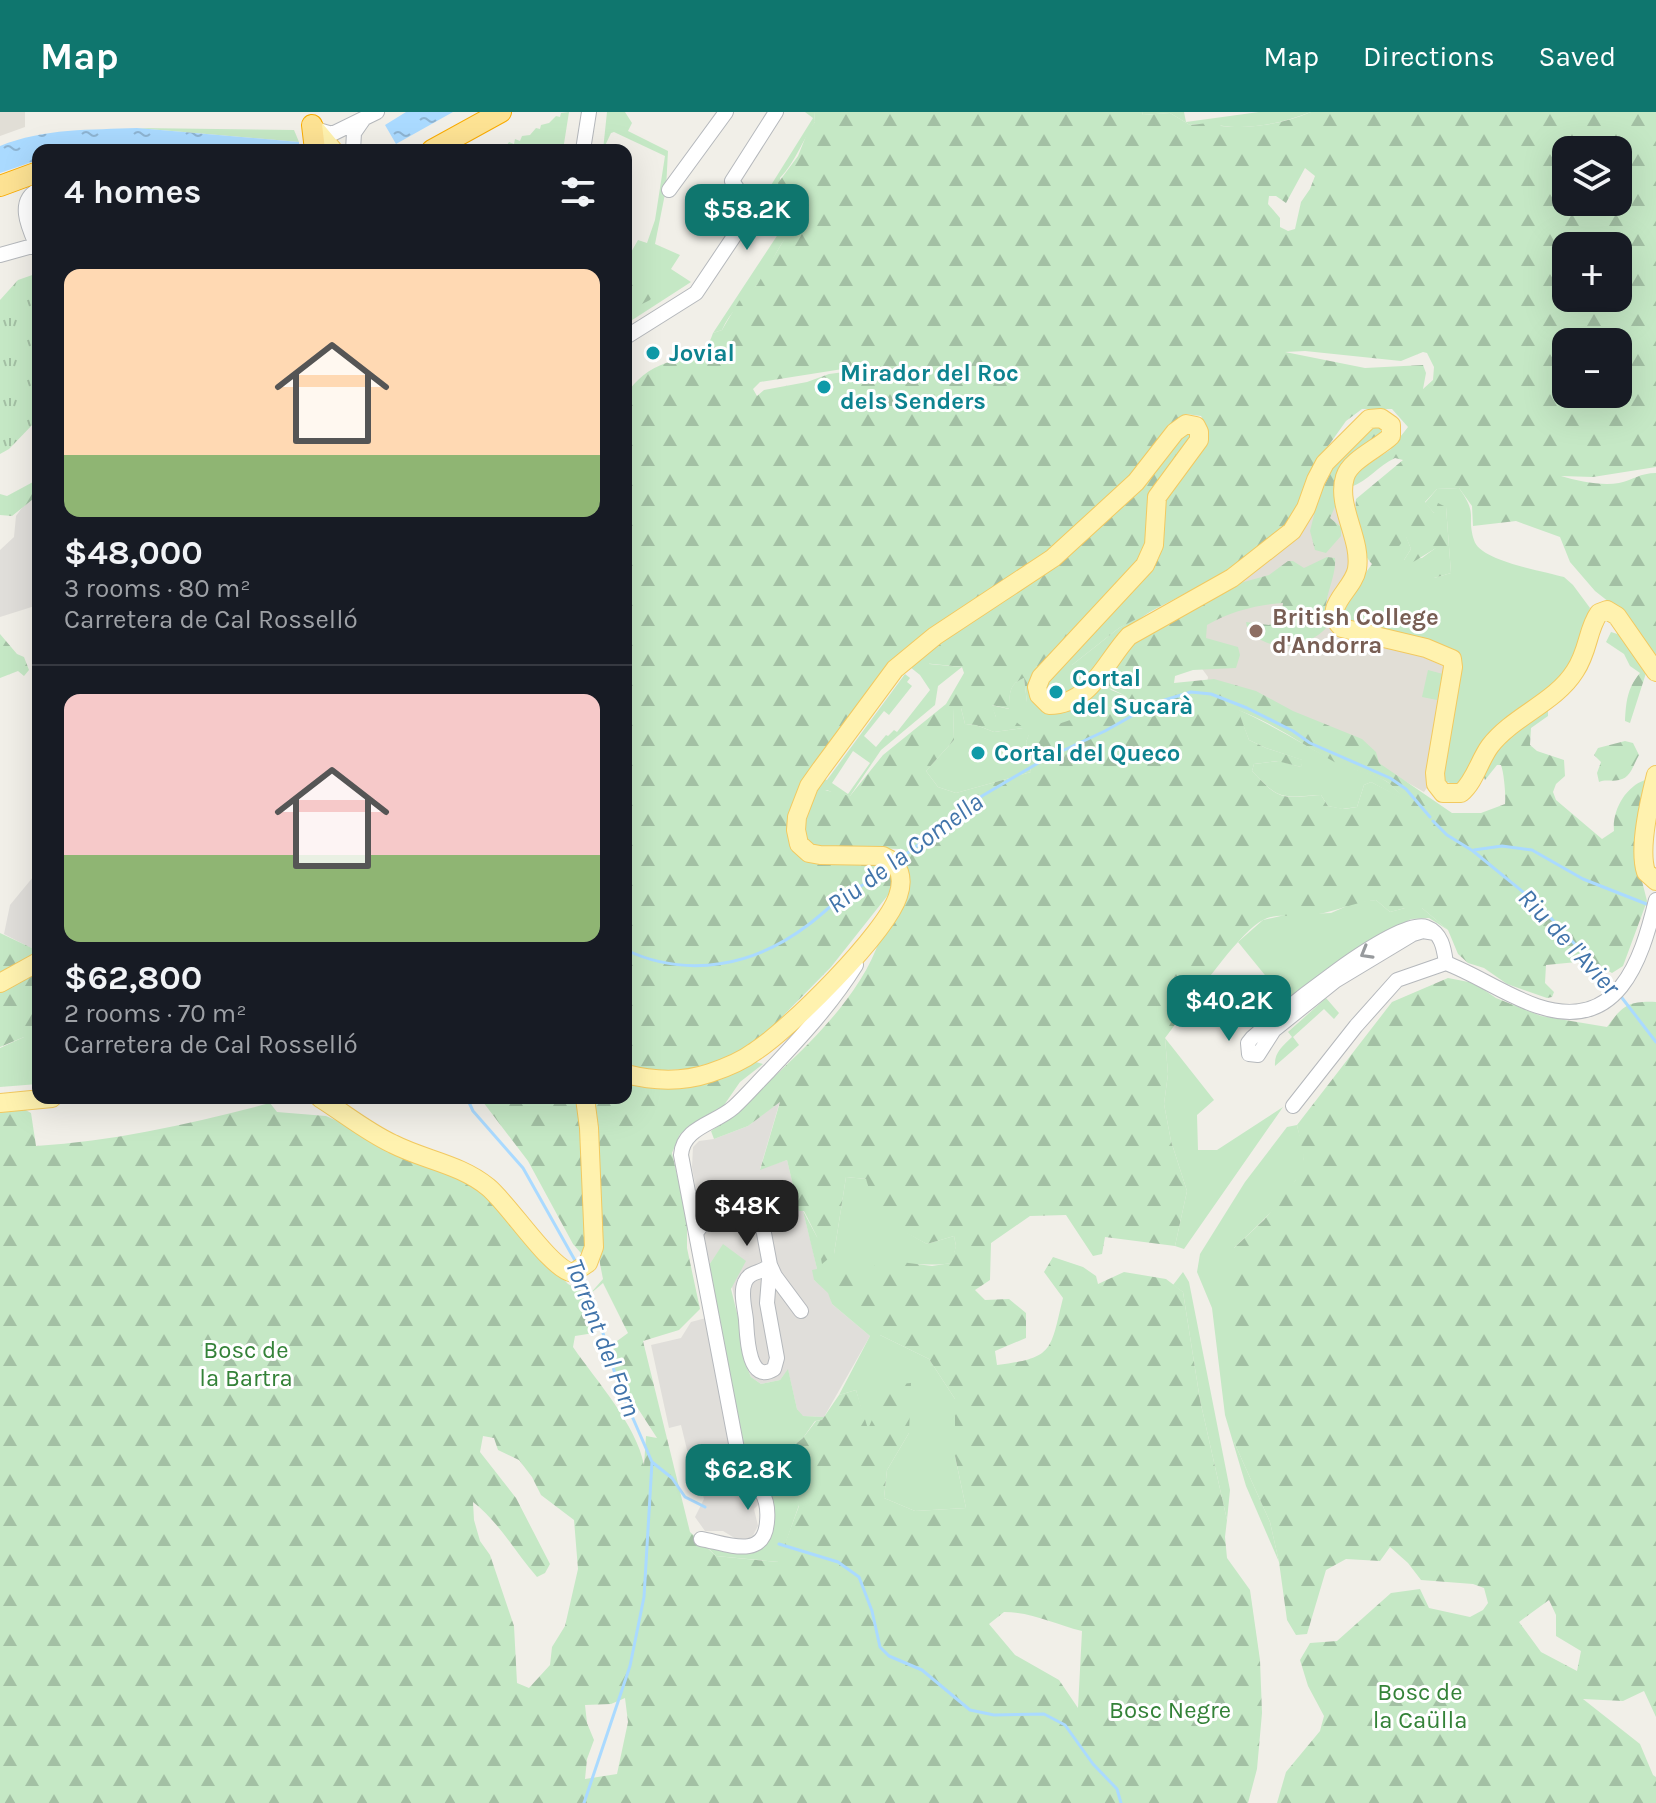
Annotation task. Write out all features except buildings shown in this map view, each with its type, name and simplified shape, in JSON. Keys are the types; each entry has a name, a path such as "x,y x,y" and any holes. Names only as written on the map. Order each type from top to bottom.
{"highway":[{"path":"425,144 482,112"},
{"path":"443,144 501,112"},
{"path":"309,119 314,144"},
{"path":"0,186 32,178"}],"main road":[{"path":"309,119 321,144"},
{"path":"309,119 328,144"},
{"path":"632,1075 689,1079 711,1073 754,1053 823,991 866,943 895,903 901,883 898,868 883,856 820,855 804,849 797,839 797,823 809,786 895,669 935,636 1053,558 1136,482 1175,432 1186,424 1196,426 1199,440 1157,497 1154,545 1150,556 1132,581 1041,677 1037,687 1039,695 1049,705 1066,703 1082,695 1090,689 1129,636 1232,578 1292,531 1325,463 1369,419 1381,418 1391,425 1391,436 1349,469 1344,478 1357,568 1353,582 1335,604 1333,613 1342,628 1426,648 1452,659 1435,773 1436,784 1443,793 1461,793 1467,788 1483,756 1500,735 1572,675 1587,648 1591,627 1599,613 1607,610 1617,616 1656,672"},
{"path":"1656,775 1644,857 1646,872 1656,881"},
{"path":"0,983 32,965"},
{"path":"0,1103 32,1100"},
{"path":"329,1104 393,1145 467,1172 498,1196 558,1267 569,1272 578,1271 588,1263 594,1247 586,1104"}],"street":[{"path":"309,119 321,132 332,134 377,112"},
{"path":"584,144 589,112"},
{"path":"669,190 726,112"},
{"path":"632,333 688,299 701,287 749,214 748,204 732,181 776,112"},
{"path":"353,144 354,133 363,120"},
{"path":"32,185 25,206 32,230"},
{"path":"0,255 32,248"},
{"path":"1293,1106 1397,980 1446,963 1537,1006 1558,1011 1591,1008 1617,993 1635,967 1655,905"},
{"path":"1435,933 1423,931 1413,934 1335,981 1274,1030 1258,1055 1249,1054 1248,1043 1252,1038 1328,974 1410,926 1426,927 1435,933 1444,947 1446,963"},
{"path":"701,1539 737,1548 753,1546 762,1539 767,1524 766,1503 761,1491 745,1472 738,1454 681,1155 682,1143 689,1134 734,1107 810,1028 837,996 866,950 866,943"},
{"path":"696,1233 724,1197 735,1189 745,1187 757,1196 770,1265 767,1303 777,1358 774,1369 761,1373 755,1368 748,1348 743,1288 746,1277 770,1265"},
{"path":"770,1265 801,1311"}],"shaded area":[{"path":"0,112 25,112 25,127 0,136"},
{"name":"British College d'Andorra","path":"1334,463 1353,553 1405,649 1443,666 1446,671 1426,774 1429,785 1424,792 1363,757 1207,683 1208,677 1168,622 1262,566 1299,534"},
{"path":"32,499 32,607 0,617 0,550 14,537 16,516"},
{"path":"32,878 32,948 4,934 10,905"},
{"path":"780,1101 760,1169 787,1160 813,1251 817,1269 814,1280 829,1293 832,1304 870,1336 824,1417 802,1416 797,1409 788,1370 780,1380 761,1384 751,1377 745,1363 742,1333 723,1245 709,1265 692,1167 693,1147 699,1141 714,1139 748,1126"},
{"path":"706,1318 739,1479 762,1501 754,1509 758,1526 750,1541 738,1540 723,1531 705,1531 695,1517 704,1499 693,1453 688,1454 681,1425 669,1428 651,1345 681,1338 691,1322"}],"green space":[{"path":"569,112 564,144 514,144 515,139 520,141 522,136 530,135 556,116 560,117 561,113"},
{"path":"607,112 625,112 632,123 628,131 668,151 666,189 655,244 680,255 671,269 691,282 632,320 632,250 638,240 647,243 655,220 665,156 614,132 604,144"},
{"path":"805,112 814,112 815,122 780,178 781,190 794,201 795,207 768,190 813,118"},
{"path":"814,112 1142,112 1143,115 1170,113 1190,125 1218,122 1221,126 1244,127 1289,120 1311,112 1656,112 1656,467 1593,477 1561,476 1612,484 1656,473 1656,662 1625,611 1595,591 1570,562 1560,537 1516,521 1473,526 1472,506 1459,488 1437,489 1425,502 1434,513 1438,503 1446,507 1451,573 1434,578 1429,571 1436,548 1405,567 1404,560 1411,549 1406,537 1371,583 1353,600 1349,596 1372,564 1363,550 1358,533 1356,499 1403,460 1395,458 1351,487 1356,472 1390,450 1408,427 1392,409 1362,409 1346,421 1319,459 1291,523 1234,568 1119,628 1072,665 1065,664 1149,573 1159,558 1165,494 1207,438 1206,425 1201,416 1186,414 1175,422 1134,475 1056,546 905,648 885,668 802,784 794,846 885,863 893,880 892,890 831,967 741,1055 688,1069 644,1071 632,1068 632,388 654,368 700,353 713,333 722,330 739,301 757,285 788,233 795,228 794,202 778,183 798,156 815,122","holes":["1305,168 1315,176 1301,202 1295,229 1288,231 1280,227 1280,218 1268,204 1269,196 1276,196 1286,203","1305,351 1401,361 1423,352 1427,353 1434,367 1433,380 1423,389 1426,373 1423,365 1365,368 1285,352","849,368 867,369 829,374 807,382 764,390 757,396 753,389 760,382"]},
{"path":"1142,112 1184,112 1186,122 1259,112 1311,112 1274,123 1235,127 1190,125 1170,113 1143,115"},
{"path":"137,128 294,130 299,142"},
{"path":"794,210 795,228 722,330 713,333"},
{"path":"672,252 667,278 650,300 632,309 632,282 639,281 640,266 655,266 660,255"},
{"path":"32,275 32,425 0,454 0,300 18,280"},
{"path":"1379,426 1383,434 1337,502 1330,518 1341,527 1341,536 1326,553 1315,550 1310,531 1318,499 1338,457 1373,427"},
{"path":"1193,433 1160,478 1144,554 1035,696 1034,705 1027,702 1024,678 1015,683 1011,690 1010,709 992,705 996,717 1010,717 1024,728 994,732 965,724 961,708 953,708 954,740 926,771 938,787 956,793 1031,772 1026,742 1029,734 1126,701 1126,696 1103,685 1103,681 1138,637 1240,583 1269,575 1288,561 1304,568 1327,557 1335,558 1335,566 1326,608 1328,626 1322,632 1306,642 1288,646 1270,644 1255,636 1246,622 1269,625 1281,619 1283,603 1234,613 1207,625 1206,638 1238,647 1240,655 1236,668 1193,670 1175,676 1174,683 1214,679 1256,691 1293,711 1362,739 1376,752 1379,763 1452,813 1481,813 1505,804 1501,765 1497,765 1485,780 1483,775 1499,744 1548,705 1548,716 1531,728 1530,745 1537,751 1564,760 1565,776 1553,792 1556,800 1602,839 1614,831 1615,816 1626,794 1638,783 1645,780 1647,784 1641,877 1647,901 1623,966 1612,973 1603,968 1586,968 1577,962 1546,965 1545,983 1554,992 1552,997 1547,998 1507,984 1484,968 1468,963 1458,954 1448,930 1422,908 1390,912 1376,900 1319,914 1267,918 1252,928 1226,956 1165,1038 1168,1074 1164,1104 1171,1141 1187,1191 1175,1246 1105,1237 1102,1254 1093,1256 1066,1215 1030,1216 991,1243 990,1280 975,1290 985,1300 1009,1299 1026,1313 1026,1338 995,1351 997,1365 1040,1355 1051,1341 1063,1298 1044,1272 1053,1257 1083,1267 1096,1276 1098,1284 1124,1272 1166,1279 1183,1292 1200,1400 1227,1520 1227,1558 1250,1590 1260,1660 1262,1713 1257,1769 1248,1803 0,1803 0,1105 22,1108 31,1113 36,1146 154,1130 266,1104 271,1104 277,1112 326,1116 471,1180 568,1284 589,1295 603,1279 590,1104 632,1104 632,1081 694,1084 756,1062 763,1064 740,1082 722,1108 680,1134 672,1153 687,1219 687,1248 700,1309 679,1330 643,1341 690,1532 716,1556 778,1562 799,1506 774,1475 778,1458 803,1438 816,1421 822,1420 839,1395 856,1390 868,1429 887,1385 911,1383 909,1433 887,1470 884,1498 915,1511 966,1508 955,1456 955,1399 929,1359 880,1335 837,1302 836,1277 839,1271 901,1262 932,1266 951,1263 956,1246 954,1236 927,1244 878,1218 866,1179 846,1177 834,1254 822,1264 817,1237 804,1211 799,1211 787,1160 760,1170 780,1102 748,1126 714,1139 711,1131 733,1116 817,1035 854,990 880,939 900,849 815,847 808,842 805,821 811,801 820,789 850,796 883,755 946,704 964,673 962,667 923,663 937,643 1054,564 1183,434","holes":["1238,710 1338,764 1386,781 1404,799 1371,782 1364,785 1357,807 1344,809 1328,806 1321,795 1289,797 1276,793 1252,771 1254,764 1277,761 1301,767 1303,760 1249,740","603,1283 628,1333 613,1344 615,1373 657,1438 646,1436 644,1465 624,1419 573,1347 575,1336 594,1333 589,1295","483,1436 494,1438 498,1450 519,1460 541,1495 574,1520 578,1569 565,1626 552,1647 550,1665 529,1688 517,1683 514,1626 490,1555 480,1541 473,1502 499,1528 537,1577 545,1573 550,1564 516,1498 480,1452","1004,1612 1034,1616 1082,1631 1078,1708 1059,1680 1015,1655 989,1624","625,1698 628,1722 617,1774 585,1779 587,1759 594,1740 587,1723 585,1705 611,1704"]},
{"path":"32,483 32,500 12,516 0,515 0,494 7,496"},
{"path":"1459,488 1469,504 1472,532 1478,547 1499,559 1564,577 1590,608 1573,667 1459,786 1444,781 1443,770 1461,668 1344,623 1342,607 1406,536 1411,549 1404,560 1422,558 1437,547 1434,578 1451,573 1446,507 1434,513 1425,503 1437,489"},
{"path":"1159,605 1137,621 1096,669 1062,700 1044,694 1046,682 1067,657 1072,665 1119,628"},
{"path":"1611,632 1624,636 1647,670 1630,723 1625,721 1627,702 1632,684 1640,673 1630,666 1624,654 1606,642"},
{"path":"0,634 17,654 24,657 29,670 24,676 18,671 0,678"},
{"path":"937,643 929,664 962,667 938,686 935,705 881,750 850,796 827,790 812,796 820,778 827,780 905,674 912,686 889,715 884,711 864,736 876,747 886,735 894,730 897,732 930,690 910,667","holes":["853,751 870,763 848,794 832,783"]},
{"path":"1428,670 1443,674 1437,700 1422,697"},
{"path":"1024,678 1027,702 1035,696 1041,705 1103,681 1111,690 1126,696 1126,701 1029,735 1026,742 1031,772 956,793 938,787 926,771 954,740 953,708 961,708 965,724 994,732 1023,728 996,717 991,705 1009,709 1012,686"},
{"path":"1237,709 1342,765 1383,779 1406,801 1371,782 1364,785 1357,807 1342,809 1328,806 1321,795 1289,796 1276,793 1252,771 1254,764 1279,761 1301,767 1302,760 1249,740"},
{"path":"1625,741 1633,743 1639,755 1631,770 1623,779 1599,782 1597,773 1601,762 1594,755 1598,748"},
{"path":"1376,900 1390,912 1422,908 1448,930 1429,918 1411,919 1329,968 1286,1001 1238,942 1263,920 1285,915 1331,913 1356,902"},
{"path":"0,933 32,948 32,1037 0,1047"},
{"name":"Bosc de la Caülla","path":"1448,978 1474,983 1496,998 1541,1016 1607,1027 1627,1006 1656,1002 1656,1717 1644,1691 1623,1701 1583,1699 1640,1744 1656,1777 1656,1803 1277,1803 1286,1772 1320,1731 1324,1716 1308,1686 1300,1660 1310,1643 1337,1641 1391,1593 1420,1589 1429,1608 1470,1617 1483,1610 1488,1603 1484,1588 1473,1584 1421,1580 1390,1547 1380,1561 1346,1559 1326,1570 1307,1634 1296,1635 1287,1620 1270,1522 1234,1442 1228,1289 1234,1248 1264,1220 1295,1181 1304,1158 1297,1125 1392,1002","holes":["1549,1600 1556,1615 1556,1636 1581,1651 1577,1671 1541,1652 1519,1622"]},
{"path":"1326,998 1339,1013 1334,1019 1324,1009 1293,1037 1299,1045 1275,1066 1282,1046 1292,1037 1288,1032"},
{"path":"24,1037 32,1037 32,1084 0,1087 0,1048"},
{"path":"1165,1038 1214,1100 1197,1115 1198,1150 1217,1150 1283,1107 1184,1249 1175,1246 1187,1191 1171,1141 1164,1104 1168,1074"},
{"path":"485,1104 579,1104 587,1260 573,1244 528,1161"},
{"path":"1297,1125 1304,1157 1302,1168 1287,1194 1234,1248 1234,1442 1270,1522 1279,1562 1246,1486 1225,1415 1212,1308 1197,1272 1200,1254 1245,1182 1287,1127"},
{"path":"846,1177 866,1179 904,1231 927,1244 954,1236 956,1246 952,1263 883,1266 880,1335 929,1359 955,1399 955,1456 966,1508 915,1511 884,1498 887,1470 909,1433 867,1430 856,1390 839,1395 870,1336 832,1304 828,1293 814,1280 812,1270 817,1269 803,1211 817,1237 834,1254"},
{"path":"723,1244 746,1261 731,1289 742,1333 745,1363 751,1377 761,1384 780,1380 788,1369 797,1409 803,1416 824,1417 815,1421 803,1438 778,1458 775,1475 799,1505 779,1562 716,1556 706,1546 746,1551 759,1549 764,1545 773,1522 771,1497 741,1437 715,1311 709,1265"},
{"path":"1183,1272 1189,1282 1230,1490 1227,1520 1200,1400 1183,1292 1173,1285"}],"water":[{"path":"406,112 453,112 396,144 385,125"},
{"path":"137,128 299,144 32,144 32,162 0,173 0,146 34,136"}],"waterway":[{"name":"Riu de la Comella","path":"901,858 982,796 1045,759 1155,703 1191,692 1211,694 1247,708 1310,743 1390,778 1406,789 1430,817"},
{"name":"Riu de l'Avier","path":"1433,821 1539,905 1615,988"},
{"path":"1474,850 1502,846 1532,850 1583,879 1649,905"},
{"name":"Riu de la Comella","path":"632,952 649,959 697,966 743,959 787,939 841,898 890,869"},
{"name":"Riu de l'Avier","path":"1619,994 1656,1042"},
{"name":"Torrent del Forn","path":"470,1104 523,1168 577,1264"},
{"path":"582,1274 593,1299 618,1384 652,1462 644,1597 630,1666 584,1803"},
{"path":"652,1462 672,1478 685,1497 705,1507"},
{"path":"779,1544 838,1562 859,1577 872,1611 880,1647 889,1656 922,1670 970,1710 994,1715 1044,1714 1065,1725 1093,1764 1117,1789 1121,1803"}],"place":[{"name":"Jovial","path":"653,353"},
{"name":"Mirador del Roc dels Senders","path":"824,387"},
{"name":"British College d'Andorra","path":"1256,631"},
{"name":"Cortal del Sucarà","path":"1056,692"},
{"name":"Cortal del Queco","path":"978,753"}],"park label":[{"name":"Bosc de la Bartra","path":"246,1364"},
{"name":"Bosc Negre","path":"1170,1710"}]}
